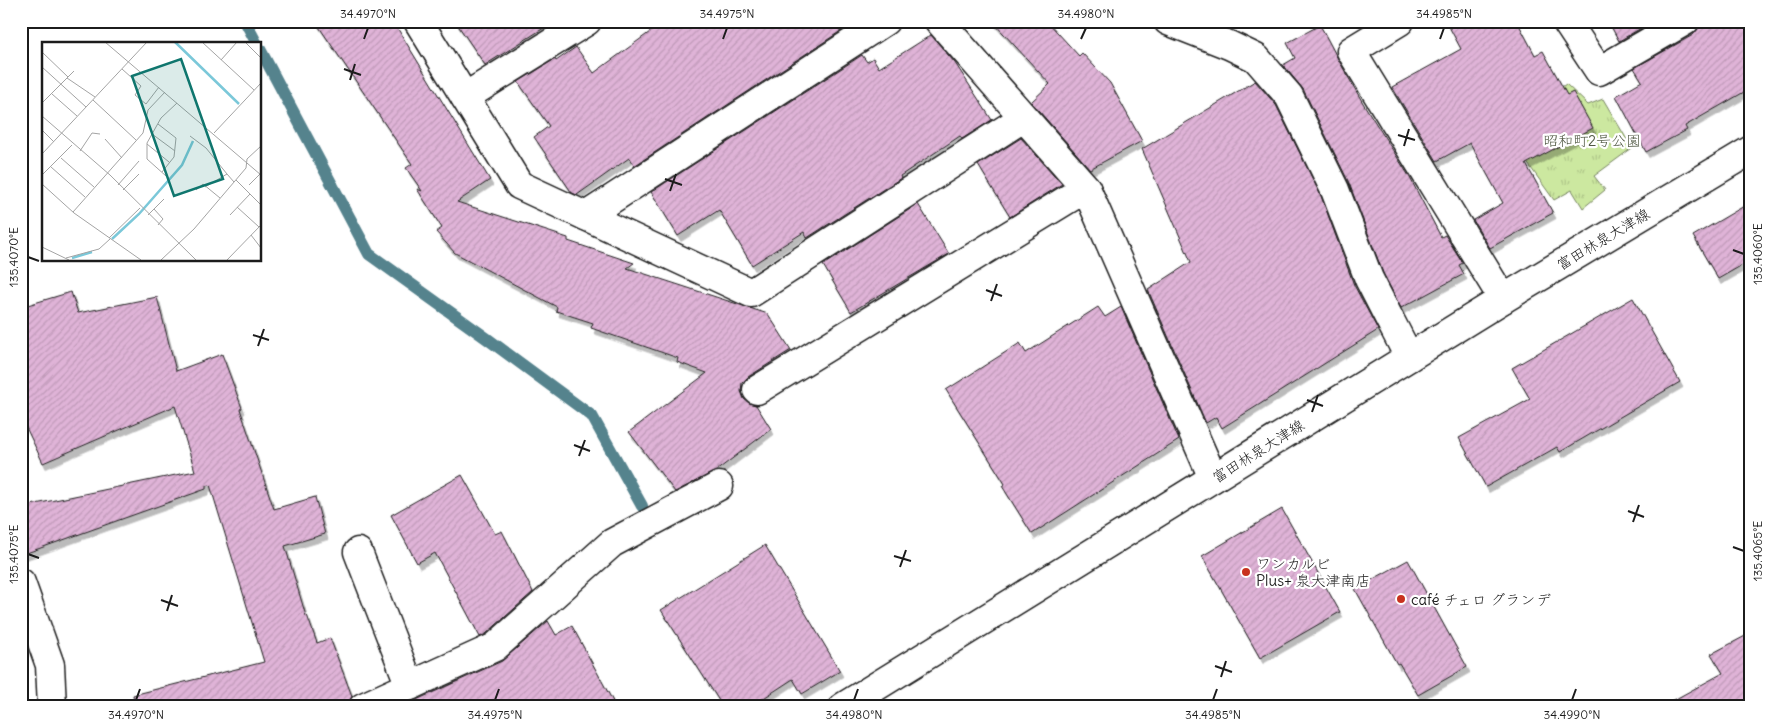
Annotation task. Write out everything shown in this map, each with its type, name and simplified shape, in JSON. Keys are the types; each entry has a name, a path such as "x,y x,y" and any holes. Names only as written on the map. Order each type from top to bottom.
{"street":[{"path":"418,21 519,186 751,293 1024,118"},
{"path":"465,97 587,21"},
{"path":"586,216 885,21"},
{"path":"940,21 1086,188 1213,478"},
{"path":"1168,21 1229,45 1256,58 1289,96 1336,190 1369,279 1409,357"},
{"path":"1400,21 1351,51 1503,299"},
{"path":"1566,21 1599,71 1685,21"},
{"name":"富田林泉大津線","path":"843,707 1503,299 1751,150"},
{"path":"757,390 1086,188"},
{"path":"363,707 495,647 612,543 719,486"},
{"path":"358,552 410,686"},
{"path":"21,583 50,665 52,707"}],"green space":[{"name":"昭和町2号公園","path":"1566,84 1588,105 1603,99 1632,148 1594,176 1605,190 1583,208 1572,190 1554,200 1526,161 1547,97"}],"building":[{"path":"315,21 393,21 490,180 457,202 568,238 568,241 634,263 627,268 768,314 791,350 748,377 742,383 741,391 744,399 756,405 771,429 716,471 675,492 629,432 707,373 677,362 678,358 591,328 593,323 556,311 557,307 455,253 436,232 442,228 417,189 422,191 406,168 412,164"},
{"path":"455,21 555,21 485,65"},
{"path":"665,21 839,21 844,29 634,166 629,158 577,195 572,193 534,137 549,126 518,82 555,59 556,61 576,47 594,73"},
{"path":"992,21 1047,21 1079,56 1082,53 1110,83 1142,141 1090,169 1031,102 1050,84"},
{"path":"1446,21 1517,21 1535,55 1543,51 1567,95 1573,92 1593,128 1526,164 1553,213 1490,248 1473,220 1503,203 1470,143 1437,161 1392,87 1461,49"},
{"path":"1608,21 1653,21 1619,41"},
{"path":"1701,21 1751,21 1751,88 1685,126 1687,130 1646,152 1616,96 1642,81 1634,68 1693,35"},
{"path":"1320,25 1363,103 1409,176 1441,237 1445,235 1463,263 1459,265 1464,274 1401,308 1383,273 1349,183 1303,89 1283,65 1295,58 1287,43"},
{"path":"931,35 955,63 992,120 962,139 960,136 900,176 901,178 807,238 804,232 752,265 719,210 678,236 651,192 862,55 867,62 873,58 879,68"},
{"path":"1255,81 1276,105 1321,196 1354,285 1378,330 1222,428 1216,417 1206,423 1148,290 1191,262 1142,149"},
{"path":"1021,138 1062,184 1010,217 978,165"},
{"path":"1751,202 1751,260 1718,279 1693,236"},
{"path":"918,204 949,254 851,312 823,265"},
{"path":"71,292 78,313 157,297 176,371 222,354 242,408 240,409 274,509 315,497 325,534 285,546 306,616 317,643 330,638 352,696 348,707 135,707 133,695 264,662 210,485 206,486 206,489 21,555 21,507 195,471 175,406 43,463 21,417 21,307"},
{"path":"1633,298 1680,382 1560,452 1557,447 1486,487 1459,438 1530,399 1512,368"},
{"path":"1098,307 1105,317 1121,307 1179,440 1032,534 1002,486 1005,484 946,390 1020,343 1026,353"},
{"path":"462,475 495,534 502,531 533,592 486,634 480,637 435,553 417,563 391,515"},
{"path":"1282,509 1340,612 1260,658 1202,556"},
{"path":"765,545 840,671 802,694 793,679 750,707 723,707 661,610"},
{"path":"1408,560 1467,667 1418,695 1399,663 1397,664 1355,589"},
{"path":"548,621 556,635 572,626 616,707 401,707 502,661"},
{"path":"1751,633 1751,707 1661,707 1723,673 1711,654"}],"waterway":[{"path":"245,21 256,42"},
{"path":"261,51 369,254 592,416 642,506"}],"place":[{"name":"ワンカルビ Plus+ 泉大津南店","path":"1246,572"},
{"name":"café チェロ グランデ","path":"1401,599"}]}
